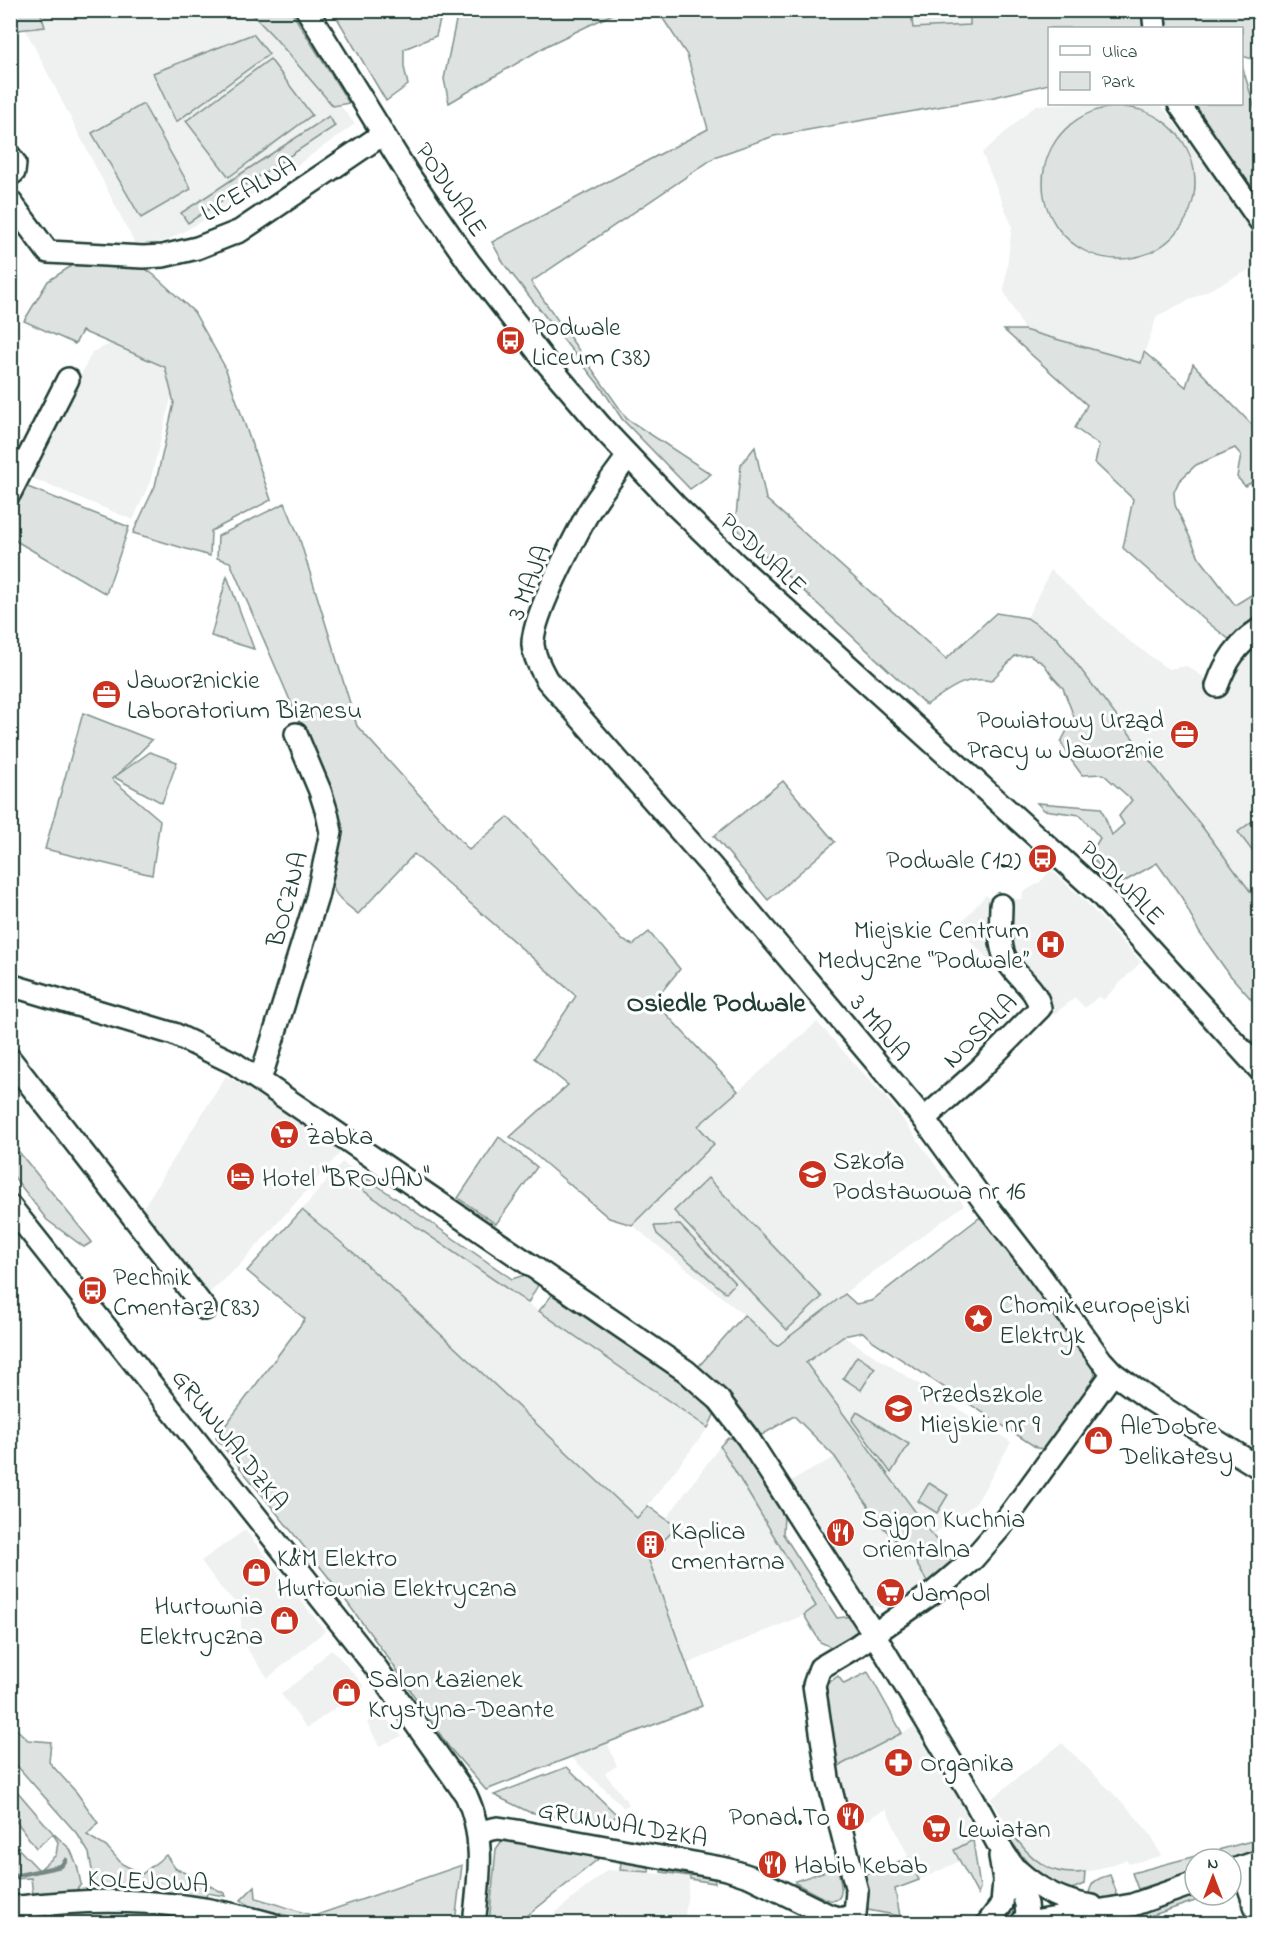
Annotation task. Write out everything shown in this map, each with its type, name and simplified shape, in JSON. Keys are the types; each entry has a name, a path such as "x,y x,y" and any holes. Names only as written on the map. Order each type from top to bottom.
{"street":[{"name":"PODWALE","path":"307,10 383,134 433,211 482,280 545,361 628,456 707,537 773,599 1099,893 1260,1070"},
{"path":"1153,10 1155,27"},
{"path":"1180,105 1260,221"},
{"name":"LICEALNA","path":"10,201 48,252 142,257 179,252 197,248 240,231 383,134"},
{"path":"10,156 15,163 14,172 10,175"},
{"path":"10,492 68,379"},
{"name":"3 MAJA","path":"628,456 589,512 544,602 533,636 533,646 547,680 712,867 924,1119 1029,1260 1093,1351 1113,1372 1149,1399 1260,1468"},
{"path":"1217,686 1224,666 1239,645 1260,629"},
{"name":"BOCZNA","path":"260,1080 317,897 331,832 320,791 296,734"},
{"name":"NOSALA","path":"924,1119 979,1070 1040,1008 1038,997 1005,957 1002,946 1001,905"},
{"path":"10,985 174,1034 234,1063 686,1371 718,1400 748,1438 874,1634 1014,1868 1026,1904 1027,1915 1021,1923"},
{"path":"10,1059 205,1309"},
{"name":"GRUNWALDZKA","path":"10,1206 377,1669 466,1795 478,1832 479,1866 474,1923"},
{"path":"874,1634 934,1592 973,1559 1000,1528 1113,1372"},
{"name":"GRUNWALDZKA","path":"478,1832 498,1828 727,1869 751,1877 828,1915 842,1918 855,1914 857,1891 828,1778 814,1685 820,1668 874,1634"},
{"path":"987,1923 1002,1904 1004,1880 998,1844"},
{"path":"1244,1866 1260,1920"},
{"path":"1014,1868 1047,1893 1066,1901 1108,1908"},
{"path":"1090,1923 1131,1905 1183,1887"},
{"name":"KOLEJOWA","path":"14,1908 90,1901 148,1901 212,1909 272,1923"},
{"path":"1002,1904 1011,1918 1021,1923 1131,1905"}],"shaded area":[{"path":"16,11 270,11 274,20 355,124 268,186 168,240 137,248"},
{"path":"911,11 970,11 971,25 912,29"},
{"path":"1036,105 1161,105 1259,232 1259,265 1157,316 1141,363 1024,330 1004,291 1012,226 982,153"},
{"path":"113,343 165,367 172,394 150,482 133,520 32,478 92,352"},
{"path":"1051,570 1124,637 1168,669 1187,666 1206,679 1230,640 1240,651 1259,638 1259,903 1057,638 1027,618"},
{"name":"Miejskie Centrum Medyczne “Podwale”","path":"1051,870 1087,903 1141,962 1103,1000 1099,996 1085,1008 1075,998 1053,1015 1008,971 1003,975 957,927 986,895 995,904 1003,900 1022,899 1023,892 1039,883"},
{"name":"Szkoła Podstawowa nr 16","path":"817,1022 894,1107 964,1205 777,1346 744,1315 632,1225 713,1145 698,1126"},
{"name":"Hotel \"BROJAN\"","path":"226,1076 251,1090 341,1152 238,1267 200,1301 136,1219"},
{"path":"342,1162 368,1179 362,1189 708,1428 638,1518 355,1254 302,1210"},
{"name":"Przedszkole Miejskie nr 9","path":"843,1336 1011,1442 977,1502 933,1535 805,1363"},
{"path":"720,1446 816,1606 804,1615 687,1664 648,1558 665,1544 664,1540 676,1527 666,1519"},
{"path":"835,1457 882,1526 915,1561 928,1583 886,1609 871,1605 864,1597 791,1481"},
{"path":"245,1530 325,1631 268,1678 242,1642 240,1607 221,1588 201,1561"},
{"path":"332,1649 365,1687 307,1728 281,1694 314,1668 313,1666"},
{"path":"382,1714 402,1736 379,1746 367,1722"},
{"path":"914,1727 959,1800 977,1838 954,1850 960,1861 919,1880 886,1809 869,1820 847,1825 835,1768"},
{"path":"607,1742 617,1766 605,1773 629,1804 624,1808 571,1757"},
{"path":"1062,1743 1128,1808 1151,1835 1161,1856 1129,1864 1126,1860 1075,1874 1048,1869 1023,1850 991,1799"},
{"path":"607,1870 690,1876 684,1923 542,1924"}],"green space":[{"path":"458,10 619,11 548,45 449,103 444,79"},
{"path":"10,11 40,11 45,27 17,30 11,20"},
{"path":"249,11 291,11 349,103 333,106"},
{"path":"333,11 440,11 441,16 436,36 404,49 404,67 408,85 386,101"},
{"path":"658,11 911,11 913,28 970,25 970,11 1148,11 1149,27 1048,27 1048,84 994,97 774,136 717,156 531,282 627,419 711,474 690,489 622,419 603,390 504,264 492,242 708,129 687,55"},
{"path":"1165,11 1259,11 1259,61 1243,56 1243,27 1167,27"},
{"path":"253,34 269,54 176,122 153,73"},
{"path":"270,59 312,115 229,177 186,121"},
{"path":"1243,69 1259,121 1259,196 1196,105 1243,105"},
{"path":"143,104 191,189 141,218 92,133"},
{"path":"1119,107 1134,108 1148,113 1173,129 1189,154 1194,168 1194,198 1189,212 1173,237 1148,253 1134,258 1119,259 1104,258 1090,253 1065,237 1049,212 1044,198 1043,183 1044,168 1049,154 1065,129 1090,113 1104,108"},
{"path":"329,116 335,126 188,223 181,213"},
{"path":"79,261 141,266 154,275 194,312 225,367 271,500 211,531 210,556 133,533 155,486 174,403 165,367 82,331 75,344 24,321 48,281"},
{"path":"1004,330 1024,330 1141,363 1144,352 1186,387 1193,364 1259,432 1259,478 1245,486 1237,477 1241,455 1235,448 1196,465 1179,481 1174,492 1175,505 1199,557 1235,605 1259,590 1259,616 1244,626 1230,640 1123,548 1133,499 1095,463 1099,445 1075,428 1087,405"},
{"path":"755,447 766,499 946,659 996,613 1027,618 1057,638 1259,903 1259,1008 1229,974 1199,932 1182,898 1157,863 1120,884 1089,856 1100,838 1080,815 1044,810 1037,803 1101,808 1112,835 1124,824 1119,816 1132,800 1103,774 1082,775 1071,760 1061,742 1074,717 1063,688 1044,664 1030,655 1015,656 991,681 964,682 926,705 735,527 741,464"},
{"path":"20,484 129,527 106,594 11,538 10,504"},
{"path":"285,503 299,537 357,726 469,850 508,817 622,940 633,945 649,932 680,969 654,1001 738,1091 698,1126 714,1144 632,1225 609,1218 533,1153 510,1137 568,1085 534,1058 576,996 414,854 358,914 335,892 333,877 340,833 326,791 230,562 217,558 218,536"},
{"path":"227,576 254,649 211,636"},
{"path":"83,713 152,740 116,776 150,752 177,762 162,803 114,777 112,779 160,820 152,875 45,849"},
{"path":"783,781 835,842 768,900 714,836"},
{"path":"1259,816 1259,860 1238,832"},
{"path":"499,1137 537,1167 496,1224 458,1198"},
{"path":"19,1152 92,1242 84,1247 47,1220 11,1173 11,1158"},
{"path":"708,1178 822,1297 787,1330 674,1211"},
{"path":"368,1179 512,1279 531,1273 536,1277 538,1285 528,1303 361,1189"},
{"path":"302,1210 355,1254 637,1518 648,1506 677,1527 664,1540 664,1549 659,1548 648,1558 702,1706 486,1790 448,1746 389,1659 326,1574 216,1438 305,1319 247,1271"},
{"path":"979,1218 984,1219 1094,1370 1092,1383 1044,1449 1037,1448 870,1339 863,1332 843,1336 806,1363 953,1563 928,1583 915,1561 882,1526 835,1457 794,1416 762,1435 745,1425 691,1375 744,1315 777,1346 845,1294 856,1304 871,1301"},
{"path":"680,1225 735,1283 726,1293 657,1234 654,1226"},
{"path":"552,1295 685,1385 715,1413 708,1428 539,1311"},
{"path":"857,1356 875,1368 861,1390 843,1378"},
{"path":"857,1412 909,1444 891,1473 852,1420"},
{"path":"728,1438 734,1438 784,1515 783,1534 837,1618 853,1616 858,1631 855,1637 845,1639 831,1647 820,1642 804,1615 816,1606 720,1446"},
{"path":"929,1483 948,1495 937,1513 918,1501"},
{"path":"868,1672 902,1733 835,1768 823,1687 838,1676 844,1684"},
{"path":"10,1723 28,1740 51,1742 49,1762 77,1793 98,1823 87,1835 108,1848 122,1864 142,1874 166,1855 175,1868 224,1893 225,1896 207,1893 205,1901 100,1892 95,1887 89,1853 78,1835 11,1759"},
{"path":"567,1767 617,1815 607,1825 529,1812 494,1795"},
{"path":"10,1783 53,1833 70,1849 77,1865 81,1884 76,1891 33,1895 31,1878 11,1879 11,1841 39,1870 56,1855 58,1842 53,1834 36,1848 11,1814"},
{"path":"1011,1832 1042,1864 1062,1872 1085,1872 1084,1884 1066,1890 1049,1884 1032,1868 1007,1835"},
{"path":"1259,1839 1259,1849 1243,1855 1243,1847 1229,1847"},
{"path":"510,1840 602,1856 518,1923 489,1924 496,1849 501,1842"},
{"path":"973,1840 980,1888 978,1895 954,1850"},
{"path":"908,1858 919,1880 895,1889 900,1916 868,1910 860,1876"},
{"path":"1183,1859 1183,1876 1138,1889 1132,1873"},
{"path":"624,1860 650,1865 649,1872 620,1870 621,1862"},
{"path":"462,1865 455,1923 315,1923 250,1906 241,1900 255,1886 256,1898 314,1916"},
{"path":"661,1867 714,1876 715,1883 690,1879 690,1876 661,1872"},
{"path":"835,1868 838,1870 841,1885 837,1900 823,1898 795,1883 795,1881"},
{"path":"1110,1875 1116,1891 1115,1897 1088,1899 1094,1882"},
{"path":"1183,1899 1183,1905 1129,1923 1127,1918"}],"waterway":[{"path":"10,1877 61,1866 66,1860"}],"place":[{"name":"Podwale Liceum (38)","path":"511,341"},
{"name":"Jaworznickie Laboratorium Biznesu","path":"106,694"},
{"name":"Powiatowy Urząd Pracy w Jaworznie","path":"1185,734"},
{"name":"Podwale (12)","path":"1042,859"},
{"name":"Miejskie Centrum Medyczne “Podwale”","path":"1050,944"},
{"name":"Żabka","path":"285,1135"},
{"name":"Szkoła Podstawowa nr 16","path":"812,1175"},
{"name":"Hotel \"BROJAN\"","path":"241,1177"},
{"name":"Pechnik Cmentarz (83)","path":"92,1291"},
{"name":"Chomik europejski Elektryk","path":"978,1319"},
{"name":"Przedszkole Miejskie nr 9","path":"899,1408"},
{"name":"AleDobre Delikatesy","path":"1099,1440"},
{"name":"Sajgon Kuchnia Orientalna","path":"841,1533"},
{"name":"Kaplica cmentarna","path":"650,1545"},
{"name":"K&M Elektro Hurtownia Elektryczna","path":"256,1572"},
{"name":"Jampol","path":"891,1592"},
{"name":"Hurtownia Elektryczna","path":"284,1620"},
{"name":"Salon Łazienek Krystyna-Deante","path":"347,1693"},
{"name":"Organika","path":"899,1762"},
{"name":"Ponad.To","path":"851,1816"},
{"name":"Lewiatan","path":"937,1828"},
{"name":"Habib Kebab","path":"773,1864"}],"district":[{"name":"Osiedle Podwale","path":"716,1002"}]}
